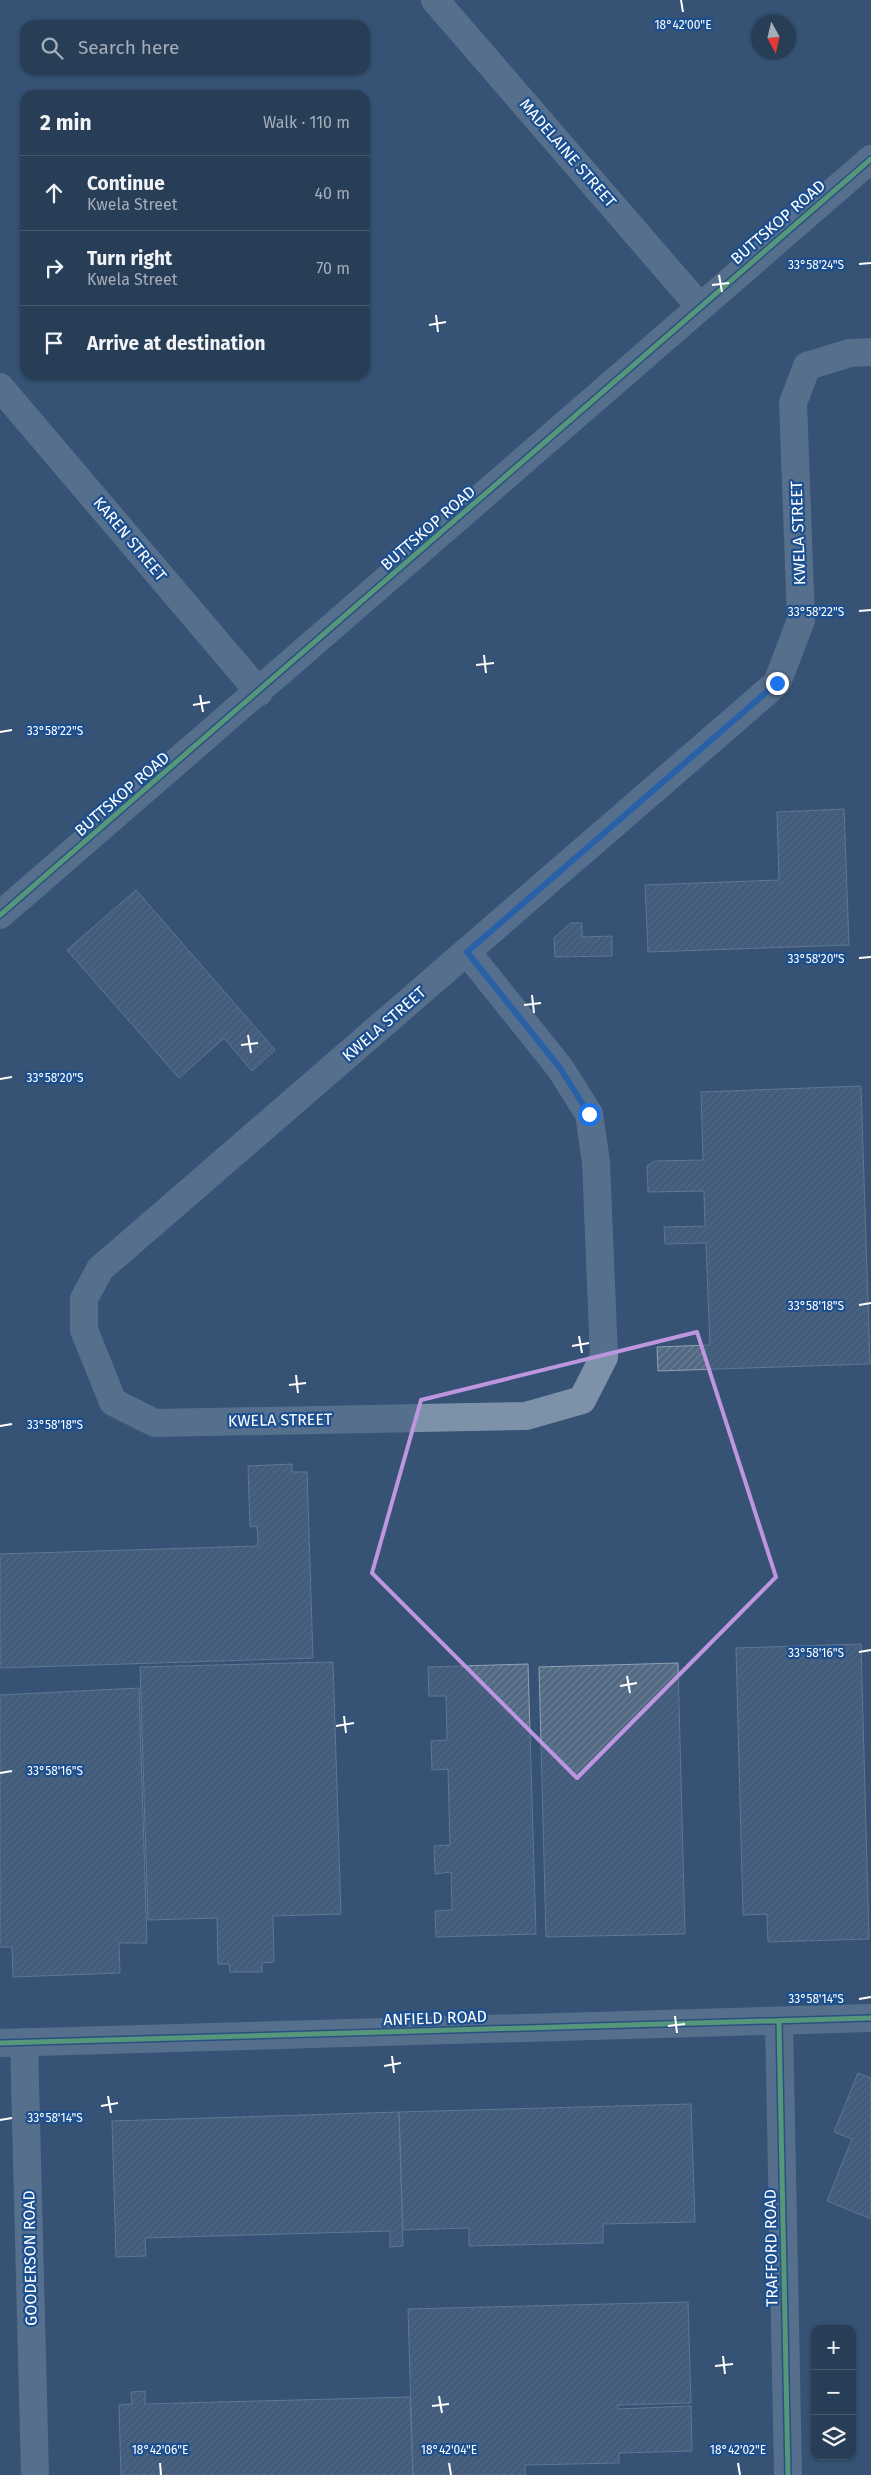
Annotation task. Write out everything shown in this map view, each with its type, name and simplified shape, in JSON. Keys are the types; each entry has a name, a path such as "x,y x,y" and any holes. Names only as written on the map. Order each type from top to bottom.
{"street":[{"name":"MADELAINE STREET","path":"435,0 700,307"},
{"name":"BUTTSKOP ROAD","path":"0,915 871,159"},
{"name":"KWELA STREET","path":"467,952 560,1068 589,1114 596,1162 604,1357 582,1400 526,1416 155,1423 113,1402 84,1330 84,1299 100,1269 777,683 801,620 793,403 807,366 850,353 871,352"},
{"name":"KAREN STREET","path":"0,387 259,692"},
{"name":"ANFIELD ROAD","path":"12,2042 871,2018"},
{"name":"TRAFFORD ROAD","path":"778,2021 788,2475"},
{"name":"GOODERSON ROAD","path":"12,2042 35,2475"}],"highlighted area":[{"path":"697,1332 776,1577 577,1778 372,1573 421,1400"}],"building":[{"path":"844,809 849,945 648,952 645,885 779,880 777,812"},
{"path":"136,890 275,1050 252,1071 224,1038 179,1078 67,950"},
{"path":"571,923 582,923 582,937 612,936 612,956 555,957 554,938"},
{"path":"861,1086 870,1364 658,1371 657,1347 710,1345 706,1243 665,1244 664,1227 705,1226 704,1191 648,1192 647,1166 655,1161 703,1160 701,1092"},
{"path":"292,1464 292,1472 307,1472 313,1658 0,1668 0,1554 258,1546 257,1526 250,1527 248,1466"},
{"path":"861,1644 869,1939 768,1942 767,1914 743,1915 736,1648"},
{"path":"333,1662 341,1914 273,1916 274,1962 262,1963 262,1972 230,1972 229,1964 218,1964 217,1918 148,1920 140,1667"},
{"path":"678,1663 685,1934 546,1937 539,1667"},
{"path":"528,1664 536,1934 436,1937 435,1911 452,1910 451,1872 435,1874 434,1846 450,1845 448,1769 432,1770 431,1741 447,1740 446,1696 429,1696 428,1667"},
{"path":"139,1688 147,1943 119,1943 120,1973 13,1977 12,1947 0,1947 0,1695"},
{"path":"858,2073 871,2078 871,2219 827,2201 852,2139 834,2132"},
{"path":"691,2104 695,2222 603,2224 603,2243 469,2246 469,2228 403,2230 399,2112"},
{"path":"399,2112 403,2246 390,2247 390,2231 145,2238 146,2256 116,2257 112,2121"},
{"path":"688,2302 691,2403 618,2405 618,2409 691,2406 692,2451 619,2453 619,2463 525,2465 525,2475 413,2475 408,2309"},
{"path":"145,2391 145,2404 410,2397 413,2475 121,2475 119,2405 132,2404 131,2392"}],"cycle path":[{"path":"0,915 871,159"},
{"path":"0,2043 871,2018"},
{"path":"779,2021 788,2475"}],"route":[{"path":"589,1114 560,1068 467,952 777,683"}]}
